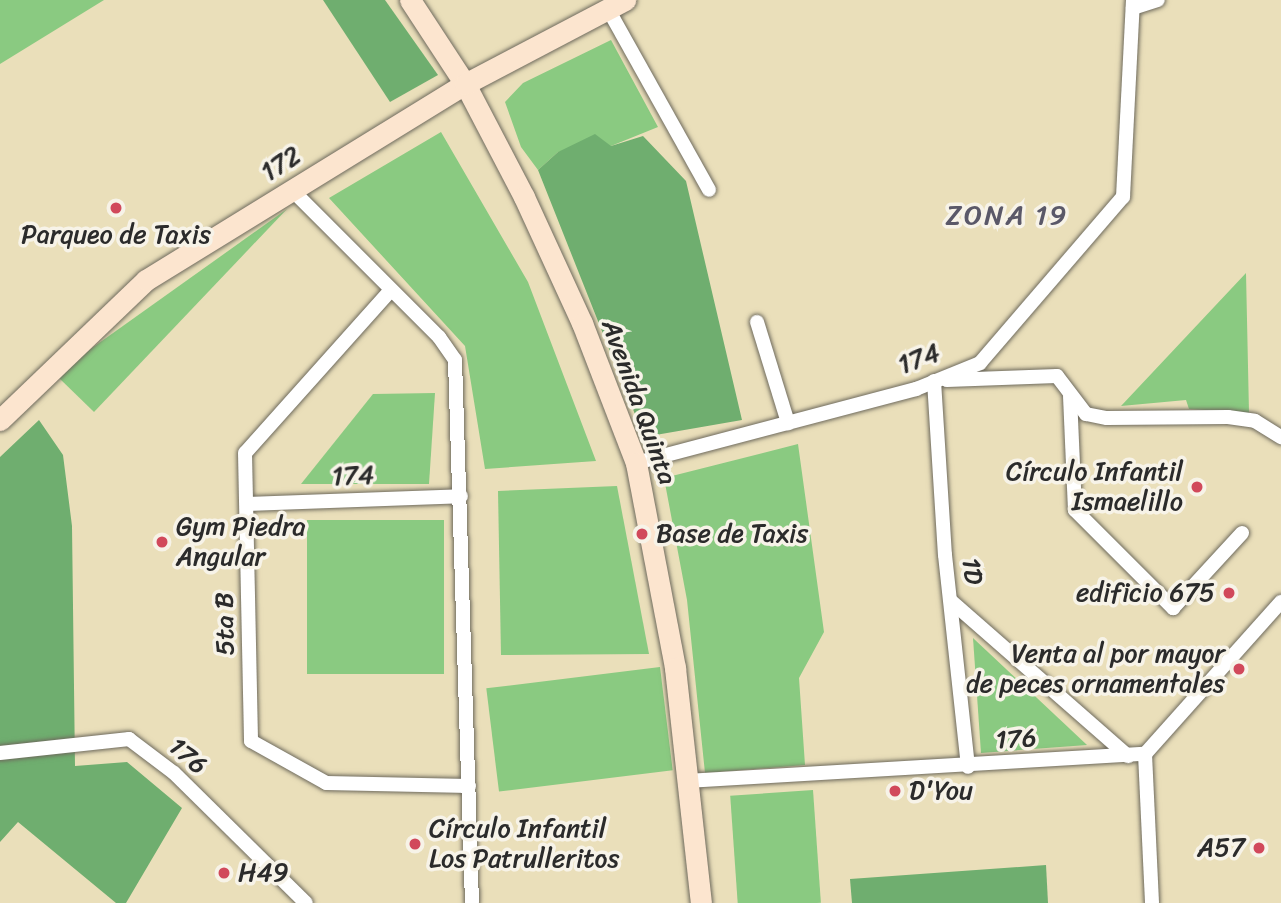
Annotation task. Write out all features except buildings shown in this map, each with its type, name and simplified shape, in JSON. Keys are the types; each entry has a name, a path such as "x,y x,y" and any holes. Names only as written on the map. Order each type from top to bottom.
{"main road":[{"name":"Avenida Quinta","path":"410,0 465,84 524,197 582,323 636,463 675,668 685,781 701,903"},
{"name":"172","path":"0,420 146,280 465,84 616,4"}],"street":[{"path":"1133,4 1158,0"},
{"path":"616,4 709,190"},
{"name":"174","path":"636,463 934,381 980,363 1123,197 1133,4"},
{"path":"292,190 390,291 439,337 454,360 461,496 472,903"},
{"name":"5ta B","path":"390,291 246,453 251,741 327,783 469,786"},
{"path":"757,322 788,423"},
{"path":"934,381 1044,374 1057,376 1086,414 1107,418 1228,417 1255,421 1281,437"},
{"name":"1D","path":"934,381 968,766"},
{"path":"1070,396 1074,510 1172,608 1242,533"},
{"name":"174","path":"247,504 461,496"},
{"path":"952,602 1128,756"},
{"path":"1152,903 1145,754 1281,602"},
{"name":"176","path":"0,752 129,739 174,773 306,903"},
{"name":"176","path":"685,781 1145,754"}],"green space":[{"path":"0,0 104,0 0,64"},
{"path":"323,0 385,0 438,75 390,102"},
{"path":"611,40 658,127 611,146 558,152 538,170 521,147 505,102 523,83"},
{"path":"441,132 528,282 596,461 485,469 465,346 329,198"},
{"path":"595,134 611,146 643,136 686,181 742,420 644,437 538,170 558,152"},
{"path":"287,209 94,412 58,377 78,358"},
{"path":"1246,273 1249,413 1189,409 1186,400 1121,406"},
{"path":"435,393 429,484 301,484 373,394"},
{"path":"39,420 63,455 72,526 75,766 127,762 182,808 126,903 116,903 18,822 0,842 0,457"},
{"path":"798,444 824,632 799,678 805,765 705,773 687,600 664,478"},
{"path":"617,486 649,654 501,655 498,491"},
{"path":"307,520 444,520 444,674 307,674"},
{"path":"973,638 1087,745 981,753"},
{"path":"660,667 673,770 499,792 486,688"},
{"path":"813,790 821,903 738,903 730,796"},
{"path":"1046,865 1048,903 852,903 850,879"}],"place":[{"name":"Parqueo de Taxis","path":"116,208"},
{"name":"Círculo Infantil Ismaelillo","path":"1197,487"},
{"name":"Base de Taxis","path":"642,534"},
{"name":"Gym Piedra Angular","path":"162,542"},
{"name":"edificio 675","path":"1229,593"},
{"name":"Venta al por mayor de peces ornamentales","path":"1239,669"},
{"name":"D'You","path":"895,791"},
{"name":"Círculo Infantil Los Patrulleritos","path":"415,844"},
{"name":"A57","path":"1259,848"},
{"name":"H49","path":"224,873"}],"district":[{"name":"ZONA 19","path":"1007,215"}]}
